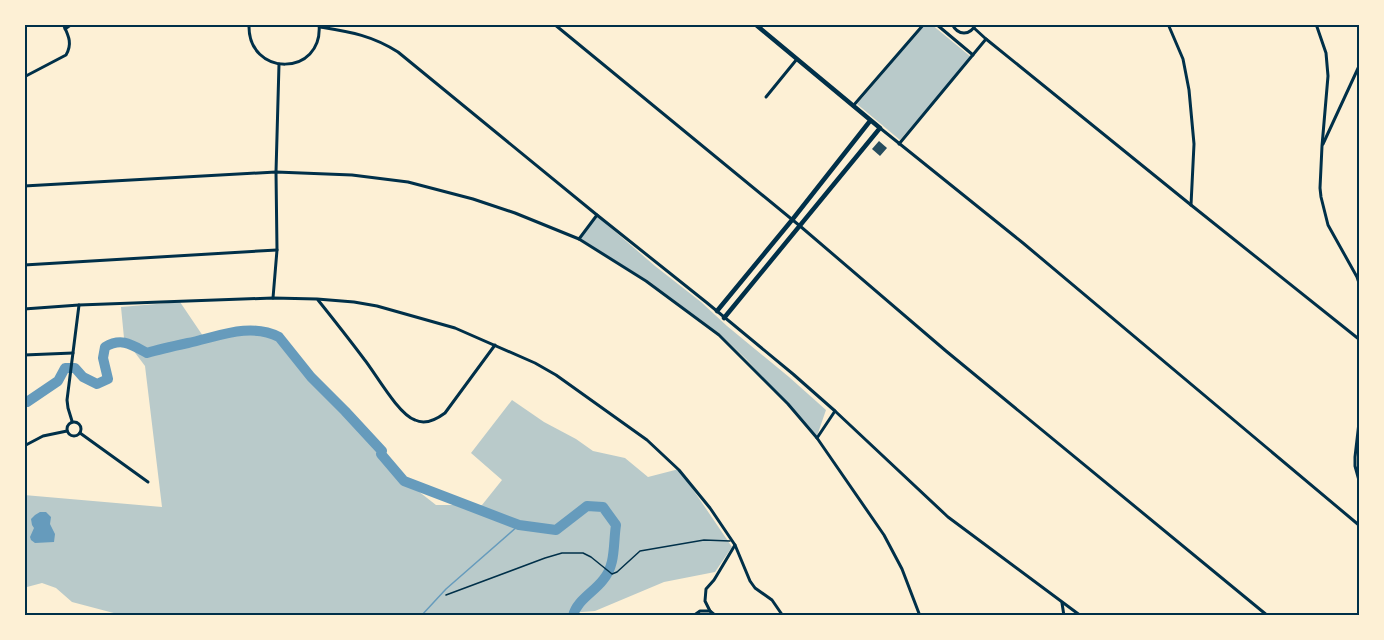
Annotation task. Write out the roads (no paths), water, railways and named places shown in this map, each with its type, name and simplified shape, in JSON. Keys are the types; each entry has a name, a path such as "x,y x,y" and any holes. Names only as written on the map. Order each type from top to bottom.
{"street":[{"path":"24,77 66,55 70,40 63,24"},
{"path":"65,29 72,24"},
{"path":"249,24 248,32 258,53 267,60 279,64 288,65 306,57 318,41 320,26 357,33 398,52 717,311 835,411 948,517 1081,616"},
{"path":"554,24 1268,616"},
{"path":"755,24 870,121 1023,243 1360,526"},
{"path":"853,106 924,24"},
{"path":"936,24 973,55"},
{"path":"952,24 956,30 964,33 971,31 975,26 987,39 1360,340"},
{"path":"1168,24 1183,59 1189,90 1194,144 1191,205"},
{"path":"1316,24 1326,53 1328,76 1320,188 1323,207 1332,233 1360,286"},
{"path":"952,37 956,30"},
{"path":"899,144 987,39"},
{"path":"766,97 797,59"},
{"path":"273,298 277,250 276,172 279,64"},
{"path":"1322,146 1360,64"},
{"path":"717,311 870,121"},
{"path":"724,318 880,129"},
{"path":"24,186 276,172 352,175 408,182 473,199 579,239 646,281 719,335 788,404 817,438 884,535 902,569 920,616"},
{"path":"579,239 597,215"},
{"path":"24,265 277,250"},
{"path":"24,309 273,298 317,299 377,306 455,328 535,363 556,375 648,440 679,470 704,500 734,543 750,581 755,588 772,600 783,616"},
{"path":"317,299 400,409 417,421 429,421 445,412 495,345"},
{"path":"72,421 67,400 79,305"},
{"path":"24,355 73,353"},
{"path":"817,438 835,411"},
{"path":"1360,414 1355,457 1360,484"},
{"path":"67,431 67,426 72,421"},
{"path":"72,421 80,425 80,433"},
{"path":"67,431 73,436 80,433"},
{"path":"24,446 43,436 67,431"},
{"path":"80,433 148,482"},
{"path":"716,616 710,611 705,601 706,589 714,580 734,543"},
{"path":"1062,602 1065,616"},
{"path":"693,616 700,611 710,611"}],"lane":[{"path":"446,595 562,553 583,553 612,574 640,551 704,540 734,543"}],"water":[{"path":"40,512 46,512 51,517 50,524 55,534 54,542 35,543 31,540 34,528 31,519"}],"waterway":[{"path":"24,400 27,402 58,381 65,368 75,368 83,377 97,384 108,379 103,358 105,347 111,344 127,343 147,353 234,332 257,331 279,337 311,377 382,451 381,454 404,481 519,525 556,530 587,506 603,507 616,525 612,561 603,580 581,601 573,616"},
{"path":"421,616 446,589 519,525"}]}
